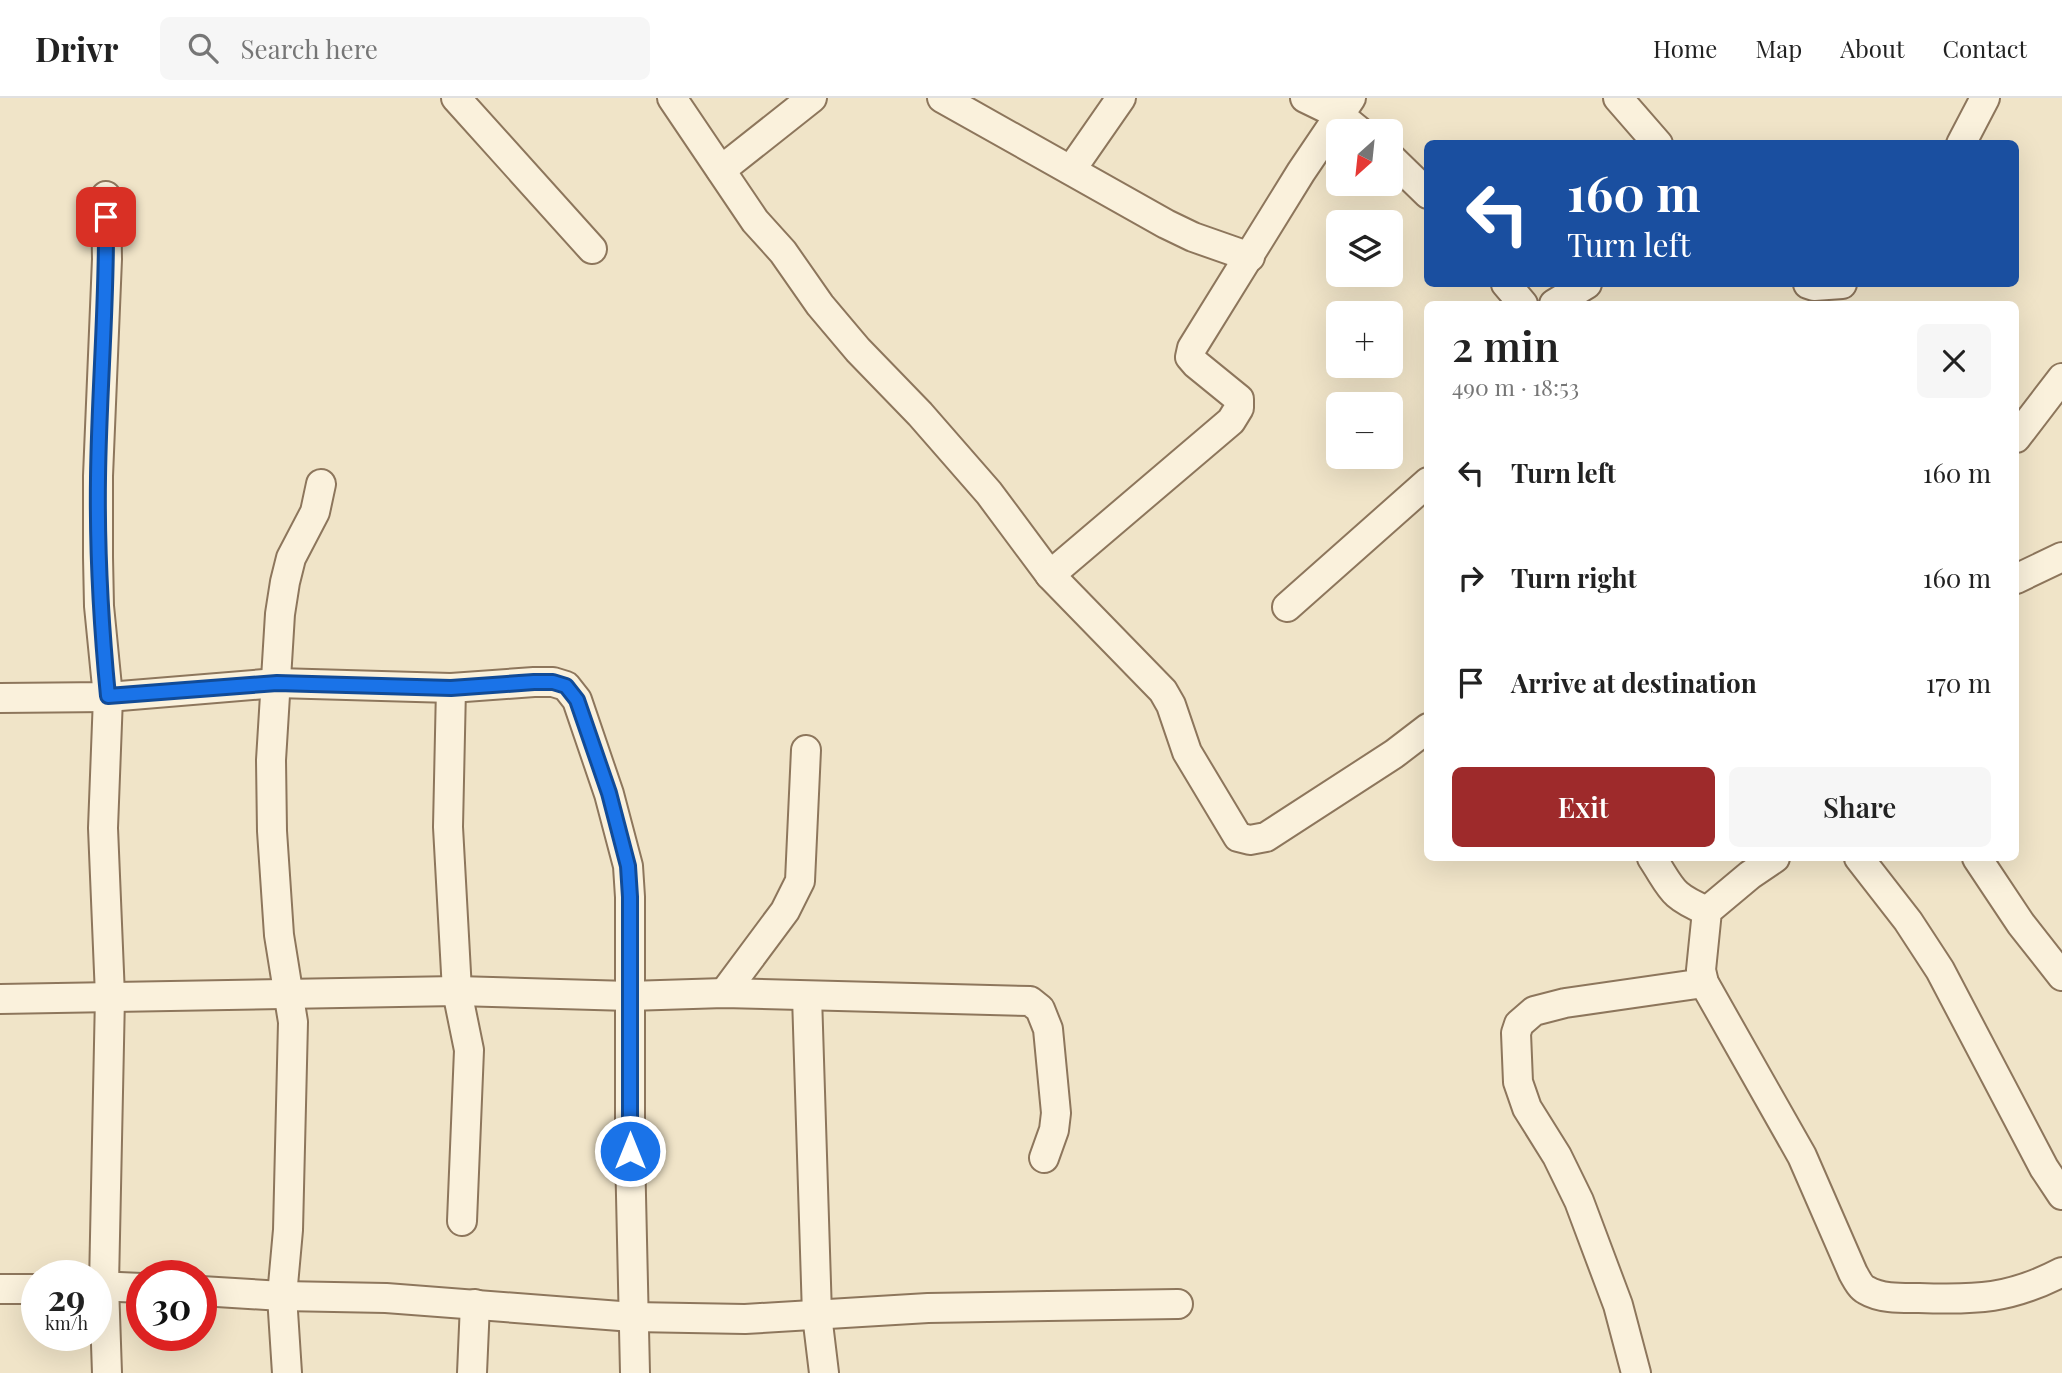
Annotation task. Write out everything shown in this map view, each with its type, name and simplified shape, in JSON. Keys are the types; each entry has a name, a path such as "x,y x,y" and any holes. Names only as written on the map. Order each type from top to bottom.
{"street":[{"path":"456,98 592,249"},
{"path":"672,98 755,221 783,252 820,305 989,493 1050,575 1163,691 1171,705 1187,752 1238,836 1250,840 1266,837 1394,754 1424,731"},
{"path":"721,170 813,98"},
{"path":"942,98 1166,224 1193,237 1250,257"},
{"path":"1071,170 1121,98"},
{"path":"1050,575 1231,421 1239,408 1239,399 1190,356 1192,348 1250,257 1349,114 1305,98"},
{"path":"1618,98 1655,140"},
{"path":"1963,140 1985,98"},
{"path":"1404,171 1424,190"},
{"path":"102,1260 108,1169 110,996 103,828 108,696 99,606 98,557 98,476 107,258 106,196"},
{"path":"1509,287 1520,301"},
{"path":"1560,301 1582,287"},
{"path":"2019,435 2062,377"},
{"path":"287,1373 282,1296 288,1230 293,1022 279,935 272,831 271,760 280,614 285,582 291,558 315,512 321,484"},
{"path":"1287,607 1424,486"},
{"path":"2019,575 2058,566"},
{"path":"0,698 108,696 277,683 451,688 553,682 566,686 577,700 609,793 628,866 635,1373"},
{"path":"451,688 448,827 457,991 469,1050 462,1221"},
{"path":"724,993 785,911 800,881 806,750"},
{"path":"1653,861 1669,887 1683,900 1707,911"},
{"path":"1770,861 1707,911 1701,970 1704,982 1802,1156 1853,1273 1864,1289 1890,1297 1973,1300 2002,1296 2036,1285 2062,1272"},
{"path":"1861,861 1908,921 1940,970 2039,1158 2062,1195"},
{"path":"1979,861 2021,924 2062,976"},
{"path":"1636,1373 1618,1305 1579,1201 1527,1108 1518,1082 1516,1033 1519,1024 1534,1011 1565,1003 1704,982"},
{"path":"0,999 457,991 629,996 724,993 1030,1001 1040,1009 1048,1029 1056,1113 1054,1130 1044,1158"},
{"path":"807,996 817,1315 824,1373"},
{"path":"0,1289 21,1289"},
{"path":"217,1292 386,1298 633,1317 745,1319 928,1308 1178,1304"},
{"path":"472,1373 475,1304"},
{"path":"105,1351 107,1373"}],"route":[{"path":"106,217 98,557 99,606 108,696 277,683 451,688 553,682 566,686 577,700 609,793 628,866 630,1151"}]}
